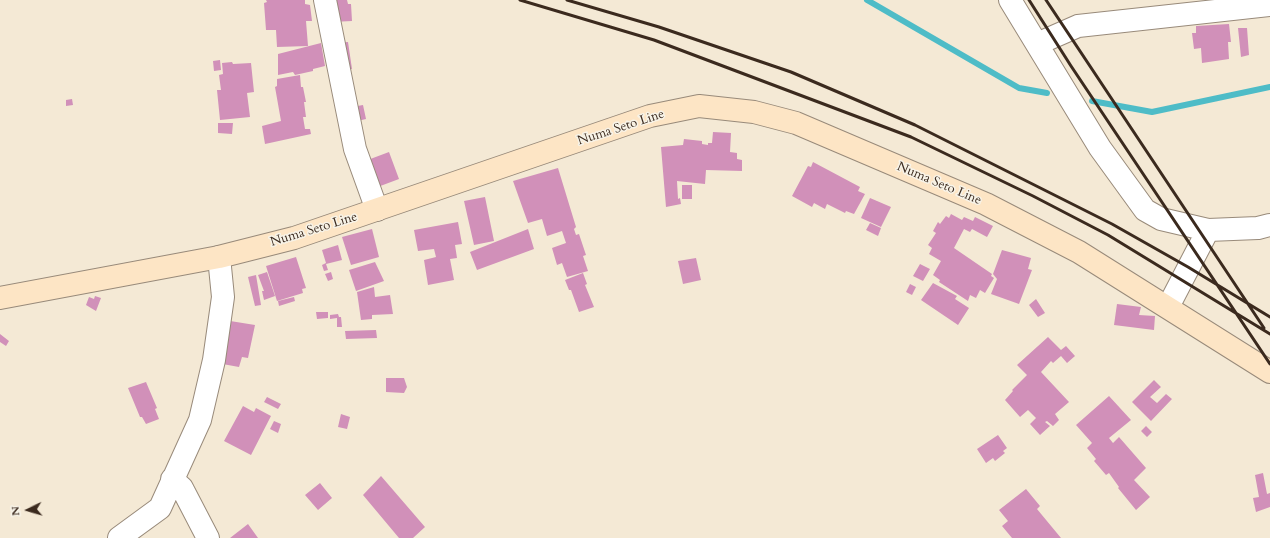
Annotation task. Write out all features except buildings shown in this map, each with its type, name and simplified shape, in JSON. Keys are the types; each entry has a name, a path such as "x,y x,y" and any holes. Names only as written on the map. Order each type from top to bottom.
{"main road":[{"name":"Numa Seto Line","path":"0,298 219,257 294,238 650,116 699,106 754,112 796,123 986,204 1079,252 1270,372"}],"street":[{"path":"325,0 355,149 377,210"},
{"path":"1010,0 1100,148 1145,210 1161,219 1208,230 1258,228 1270,225"},
{"path":"1037,44 1078,26 1270,6"},
{"path":"1168,308 1208,230"},
{"path":"119,538 160,508 200,420 214,360 223,297 219,257"},
{"path":"172,479 182,488 208,538"}],"waterway":[{"path":"867,0 1019,88 1047,93"},
{"path":"1092,101 1152,112 1270,87"}],"railway":[{"path":"520,0 654,40 911,137 1033,196 1108,235 1270,334"},
{"path":"567,0 659,27 791,72 915,125 1112,224 1188,267 1270,317"},
{"path":"1029,0 1071,66 1270,364"},
{"path":"1046,0 1264,328"}]}
